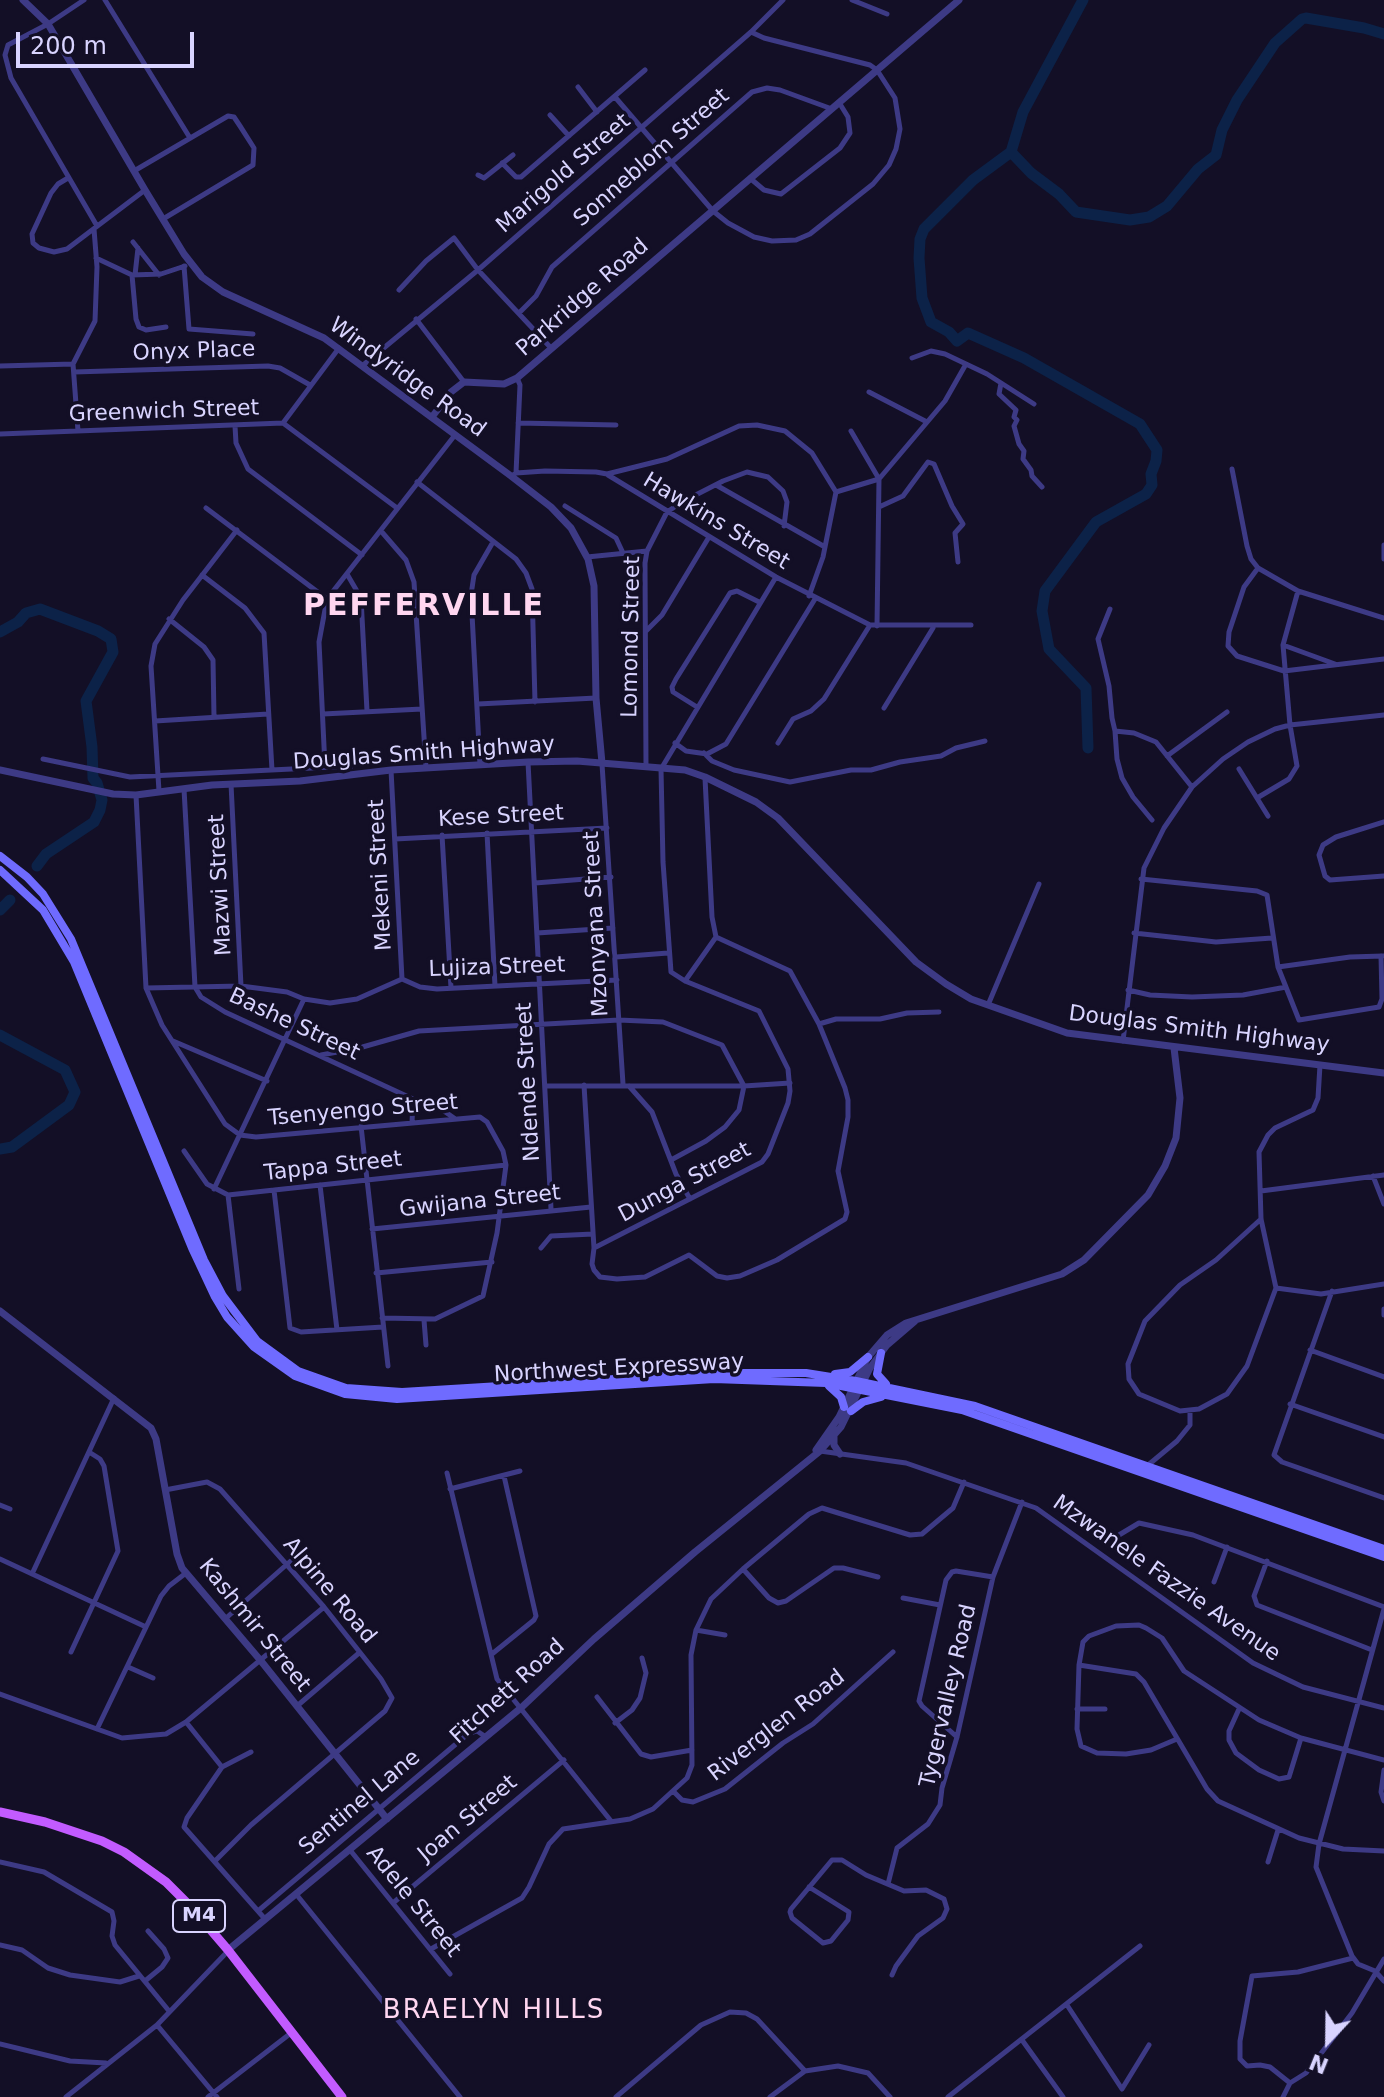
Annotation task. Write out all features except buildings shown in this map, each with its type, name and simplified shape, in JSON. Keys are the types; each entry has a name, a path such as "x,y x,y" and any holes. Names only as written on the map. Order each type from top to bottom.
{"main road":[{"path":"0,856 27,877 59,916 84,974"},
{"path":"0,870 43,910 84,974"},
{"name":"Northwest Expressway","path":"84,974 204,1260 223,1296 257,1341 298,1371 346,1388 402,1392 713,1373 806,1373 858,1386"},
{"name":"Northwest Expressway","path":"84,974 192,1248 215,1297 227,1317 254,1347 295,1376 345,1394 397,1399 714,1379 826,1383 890,1391 975,1406 1384,1549"},
{"path":"826,1383 841,1397 847,1409 890,1391 878,1377 881,1353"},
{"path":"806,1373 844,1374 854,1370 868,1357"},
{"name":"Northwest Expressway","path":"890,1391 1003,1423 1384,1557"},
{"name":"M4","path":"0,1812 67,1828 124,1852 182,1897 228,1950 342,2097"}],"street":[{"name":"Windyridge Road","path":"23,0 48,24 187,265 223,292 314,332 339,348 513,475 561,517 581,543 594,588 596,698 602,763"},
{"path":"78,431 73,364 95,321 95,228 11,78 5,60 8,45 84,0"},
{"path":"105,0 190,138"},
{"name":"Marigold Street","path":"361,366 478,270 751,32 783,0"},
{"path":"852,0 887,14"},
{"name":"Parkridge Road","path":"464,382 504,384 517,378 959,0"},
{"path":"615,97 713,211 728,223 754,237 772,241 796,240 830,221 873,184 893,158 900,129 895,98 877,70 863,63 751,32"},
{"path":"502,163 516,177 521,177 645,70"},
{"path":"578,87 597,112"},
{"name":"Sonneblom Street","path":"519,313 536,296 552,267 756,90 780,90 836,107"},
{"path":"751,179 764,190 781,194 840,148 850,133 848,117 836,107"},
{"path":"550,115 569,136"},
{"path":"134,172 228,116 234,117 254,148 256,155 253,165 163,219"},
{"path":"478,175 484,178 513,155"},
{"path":"68,178 54,188 32,234 33,243 44,250 61,251 75,245 145,190"},
{"path":"399,290 426,261 454,238 478,270 551,348"},
{"path":"159,275 136,244 136,319 139,327 146,330 166,327"},
{"path":"96,258 134,275 159,275 187,265 189,329 253,334"},
{"path":"416,319 464,382 455,388 432,417"},
{"path":"283,423 339,348"},
{"path":"912,358 931,351 966,364 1034,404"},
{"path":"0,366 73,364"},
{"path":"836,492 879,479 945,401 966,364"},
{"name":"Onyx Place","path":"74,372 268,366 280,368 310,385"},
{"path":"517,378 520,385 513,475 545,471 607,474 667,459 739,426 757,425 785,431 801,442 812,453 836,492 812,597 733,735 718,749 704,753 686,751 675,743"},
{"path":"1001,383 999,394 1016,410 1014,426 1024,451 1023,459 1042,487"},
{"path":"869,392 927,422"},
{"name":"Greenwich Street","path":"0,434 283,423 397,508"},
{"path":"518,423 616,425"},
{"path":"235,426 236,443 248,469 362,555"},
{"path":"778,743 793,719 817,707 824,699 873,626 879,479 851,431"},
{"path":"325,767 319,642 327,599 455,435"},
{"path":"879,507 903,496 928,462 934,464 963,524 955,533 958,562"},
{"path":"1232,469 1247,546 1258,568 1298,591 1384,618"},
{"path":"667,512 736,474 747,472 774,480 783,491 787,502 784,526"},
{"name":"Hawkins Street","path":"607,474 776,577 873,626"},
{"path":"417,482 520,563 530,581 535,702"},
{"path":"716,485 825,547"},
{"path":"565,506 616,538 623,553"},
{"path":"206,508 327,599"},
{"name":"Lomond Street","path":"646,767 647,551 667,512"},
{"path":"159,791 151,659 155,644 169,619 237,530"},
{"path":"381,531 406,560 414,582 426,768"},
{"path":"646,631 662,615 709,537"},
{"path":"480,765 471,595 474,575 493,542"},
{"path":"1384,545 1384,559"},
{"path":"587,557 647,551"},
{"path":"1258,568 1244,587 1229,632 1228,646 1237,656 1284,671 1384,659"},
{"path":"347,574 361,598 367,711"},
{"path":"202,575 245,608 264,633 272,770"},
{"path":"546,1086 744,1086 790,1083 788,1069 759,1011 685,981 671,972 661,769 776,577"},
{"path":"697,707 673,692 676,679 730,593 737,591 759,602"},
{"path":"1257,798 1289,779 1297,770 1283,645 1298,591"},
{"path":"1110,609 1098,639 1109,686 1117,759 1122,778 1152,820"},
{"path":"169,619 204,647 213,660 214,717"},
{"path":"873,626 971,625"},
{"path":"884,708 934,627"},
{"path":"1283,645 1336,664"},
{"path":"478,704 596,698"},
{"path":"323,714 422,709"},
{"path":"1167,756 1227,712"},
{"path":"155,721 268,714"},
{"path":"1123,1041 1141,879 1164,828 1192,787 1213,767 1248,742 1290,725 1384,715"},
{"path":"1115,731 1150,739 1192,787"},
{"path":"704,753 712,761 734,770 790,782 941,756 956,748 985,741"},
{"path":"43,759 130,777 352,766"},
{"name":"Douglas Smith Highway","path":"0,770 83,788 136,795 391,770 528,762 602,763 685,770 756,802 778,818 916,962 957,992 1067,1033 1384,1073"},
{"name":"Ndende Street","path":"528,762 551,1209"},
{"name":"Mzonyana Street","path":"602,763 626,1085"},
{"path":"1239,769 1268,816"},
{"name":"Mekeni Street","path":"391,770 402,979"},
{"path":"685,981 716,937 712,917 705,777"},
{"name":"Mazwi Street","path":"231,784 241,986"},
{"path":"184,788 195,987"},
{"path":"136,795 146,988 157,1016 218,1115 240,1135"},
{"path":"1384,822 1336,837 1323,845 1319,855 1325,876 1330,880 1384,876"},
{"name":"Kese Street","path":"395,839 607,828"},
{"path":"487,833 495,986"},
{"path":"442,835 451,988"},
{"path":"535,883 611,877"},
{"path":"1141,879 1257,891 1268,897 1278,967 1299,1020 1376,1009 1382,999 1382,956 1278,967"},
{"path":"990,1006 1039,884"},
{"path":"537,933 613,928"},
{"path":"1134,933 1216,942 1272,938"},
{"path":"584,1085 594,1270 605,1279 645,1277 687,1255 717,1276 732,1278 777,1260 843,1222 847,1212 838,1171 848,1100 819,1024 790,971 716,937"},
{"path":"616,957 668,953"},
{"name":"Lujiza Street","path":"146,988 241,986 287,992 304,999 330,1003 347,1001 402,979 420,987 451,988 617,980"},
{"name":"Bashe Street","path":"195,987 201,997 214,1006 413,1099 441,1109 455,1119"},
{"path":"1128,990 1150,995 1192,997 1243,995 1286,987"},
{"path":"214,1189 304,999"},
{"path":"819,1024 836,1019 880,1019 907,1013 939,1012"},
{"path":"321,1055 359,1048 412,1032 619,1020 663,1022 717,1042 726,1049 744,1086 739,1110 725,1127 671,1160"},
{"path":"172,1040 267,1081"},
{"name":"Fitchett Road","path":"818,1450 834,1436 868,1357 887,1335 915,1321 1062,1274 1084,1260 1148,1195 1165,1166 1176,1138 1180,1098 1174,1048"},
{"path":"1261,1219 1216,1260 1164,1300 1145,1321 1134,1345 1128,1372 1134,1389 1147,1398 1180,1411 1190,1411 1218,1401 1238,1381 1276,1288 1261,1219 1258,1158 1262,1144 1275,1128 1313,1110 1318,1098 1320,1064"},
{"name":"Dunga Street","path":"594,1248 765,1160 788,1103 790,1083"},
{"path":"626,1085 652,1112 690,1199"},
{"path":"412,1123 413,1099"},
{"name":"Tsenyengo Street","path":"240,1135 256,1137 480,1117 487,1122 503,1151 506,1165"},
{"path":"361,1126 388,1366"},
{"name":"Tappa Street","path":"184,1151 204,1181 228,1195 506,1165"},
{"path":"382,1318 424,1320 448,1314 483,1296 492,1262 506,1165"},
{"path":"1261,1191 1384,1175"},
{"path":"1373,1176 1384,1204"},
{"path":"320,1185 337,1330"},
{"path":"274,1190 288,1320 294,1330 383,1327"},
{"path":"228,1195 239,1289"},
{"name":"Gwijana Street","path":"372,1229 591,1207"},
{"path":"541,1248 551,1236 593,1234"},
{"path":"376,1273 492,1262"},
{"path":"1276,1288 1321,1294 1384,1284"},
{"path":"1332,1291 1273,1450 1275,1457 1282,1462 1384,1498"},
{"path":"1384,1309 1384,1315"},
{"name":"Kashmir Street","path":"0,1311 151,1428 156,1439 177,1554 186,1573 387,1819"},
{"path":"424,1320 426,1345"},
{"name":"Fitchett Road","path":"858,1386 881,1353 915,1321"},
{"path":"1310,1350 1384,1377"},
{"path":"32,1574 114,1398"},
{"path":"1290,1404 1384,1437"},
{"name":"Fitchett Road","path":"228,1950 522,1707 639,1600 811,1459 847,1409"},
{"path":"1147,1466 1177,1441 1190,1425 1190,1411"},
{"path":"834,1436 834,1445 840,1454"},
{"name":"Mzwanele Fazzie Avenue","path":"818,1450 906,1463 1022,1502 1046,1514 1253,1663 1303,1687 1384,1708"},
{"path":"71,1652 117,1556 118,1544 104,1466 89,1452"},
{"path":"450,1489 520,1471"},
{"path":"447,1473 497,1679 611,1821"},
{"path":"492,1654 536,1616 504,1476"},
{"name":"Alpine Road","path":"165,1490 202,1482 217,1486 324,1607 390,1691 392,1703 335,1755"},
{"path":"431,1949 522,1898 549,1844 563,1829 630,1819 645,1813 674,1792 690,1774 691,1655 696,1630 711,1599 743,1569 809,1514 822,1508 910,1535 922,1534 953,1508 964,1482"},
{"name":"Tygervalley Road","path":"888,1884 897,1848 928,1824 939,1808 993,1577 1022,1502"},
{"path":"0,1505 10,1509"},
{"path":"1119,1535 1142,1523 1267,1561 1384,1608 1319,1844 1317,1872 1353,1958 1358,1964 1375,1971 1384,1981"},
{"path":"1214,1582 1227,1547"},
{"path":"225,1619 302,1551"},
{"path":"0,1559 146,1627"},
{"path":"1267,1561 1254,1596 1257,1605 1372,1650"},
{"path":"743,1569 769,1598 778,1603 786,1601 834,1568 878,1577"},
{"path":"957,1737 919,1701 940,1605 946,1580 952,1572 993,1577"},
{"path":"97,1729 165,1590 186,1573"},
{"path":"903,1598 940,1605"},
{"path":"0,1694 129,1739 166,1734 186,1722 324,1607"},
{"path":"1177,1739 1143,1752 1111,1755 1091,1752 1079,1743 1079,1665 1083,1642 1089,1636 1116,1626 1139,1625 1162,1638 1184,1671 1239,1709 1301,1738 1384,1760"},
{"path":"696,1630 725,1635"},
{"name":"Riverglen Road","path":"674,1792 682,1800 693,1802 725,1789 783,1743 813,1724 893,1652"},
{"path":"297,1706 359,1653"},
{"path":"615,1723 632,1710 640,1698 646,1673 642,1658"},
{"path":"1079,1665 1136,1674 1144,1682 1214,1799 1278,1830 1319,1844 1343,1849 1384,1851"},
{"path":"128,1667 153,1678"},
{"path":"597,1697 636,1749 646,1756 692,1750"},
{"path":"1077,1709 1105,1709"},
{"path":"1239,1709 1229,1731 1229,1740 1236,1753 1259,1770 1279,1779 1289,1777 1301,1738"},
{"path":"186,1722 222,1767"},
{"name":"Sentinel Lane","path":"258,1911 469,1733 477,1731 486,1737"},
{"path":"251,1752 222,1767 185,1823 187,1833 265,1919"},
{"path":"215,1861 251,1825 335,1755"},
{"name":"Joan Street","path":"393,1903 564,1760"},
{"path":"1384,1770 1381,1792 1384,1801"},
{"path":"1268,1862 1278,1830"},
{"name":"Adele Street","path":"350,1850 450,1974"},
{"path":"809,1887 849,1912 848,1920 826,1943 820,1942 791,1915 791,1909 828,1862 835,1859 904,1891 932,1892 944,1899 947,1909 941,1921 913,1942 892,1975"},
{"path":"0,1862 44,1872 112,1912 113,1941 169,2011"},
{"path":"296,1894 460,2097"},
{"path":"0,1945 22,1950 48,1968 70,1975 125,1982 142,1978 165,1964 168,1958 148,1931"},
{"path":"948,2097 1140,1946"},
{"path":"66,2097 157,2025 228,1950"},
{"path":"1290,2083 1270,2067 1247,2066 1240,2059 1240,2041 1252,1976 1298,1972 1353,1958"},
{"path":"1283,2097 1290,2083 1303,2077 1352,2013 1384,1959"},
{"path":"1067,2005 1122,2089 1149,2045"},
{"path":"616,2097 701,2025 730,2012 746,2013 757,2019 805,2071"},
{"path":"157,2025 212,2095 292,2032"},
{"path":"1022,2040 1063,2097"},
{"path":"0,2044 70,2061 107,2063"},
{"path":"770,2097 805,2071 838,2066 862,2070 877,2081 890,2097"}],"waterway":[{"path":"1083,0 1023,112 1011,152 973,180 924,229 919,258 922,298 931,322 949,332 957,341 968,333 1024,358 1140,424 1157,450 1151,474 1152,485 1146,494 1096,522 1045,591 1042,611 1049,649 1086,688 1088,748"},
{"path":"1011,152 1076,212 1130,220 1149,217 1167,206 1198,169 1216,155 1222,130 1237,100 1275,43 1302,19 1384,34"},
{"path":"0,632 18,622 26,613 40,609 111,639 113,652 86,701 93,778 102,800 100,810 94,822 46,854 37,866"},
{"path":"0,910 10,900"},
{"path":"0,1035 65,1070 75,1092 69,1105 12,1147 0,1149"}],"district":[{"name":"PEFFERVILLE","path":"424,607"},
{"name":"BRAELYN HILLS","path":"494,2011"}]}
